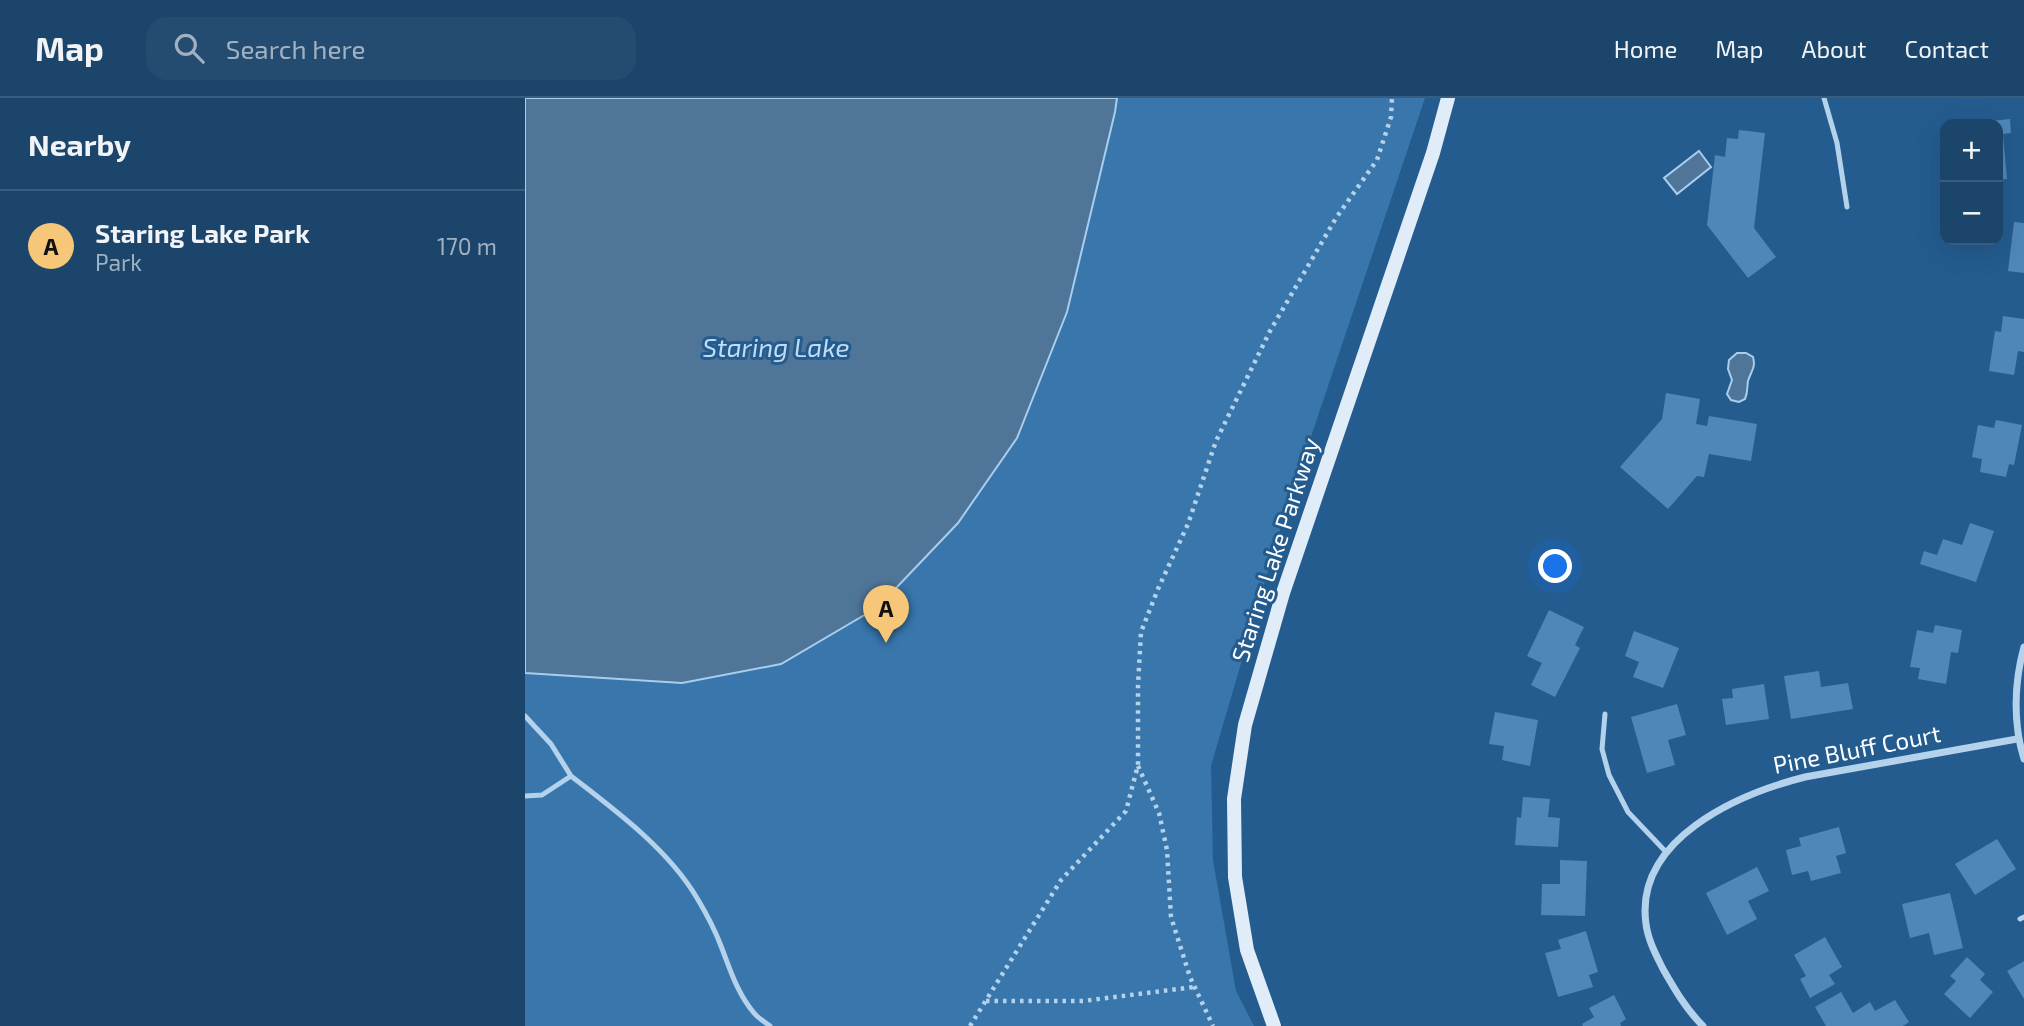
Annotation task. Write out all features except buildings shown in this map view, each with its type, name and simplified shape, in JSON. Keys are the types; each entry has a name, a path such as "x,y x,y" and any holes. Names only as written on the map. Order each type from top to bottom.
{"street":[{"name":"Staring Lake Parkway","path":"1274,1026 1247,950 1235,877 1234,799 1245,725 1283,593 1433,153 1448,98"},
{"path":"2024,647 2019,663 2016,704 2018,739 2024,759"},
{"name":"Pine Bluff Court","path":"1703,1026 1679,999 1652,947 1646,925 1645,902 1651,880 1667,853 1694,827 1735,800 1770,786 1805,777 2018,739"}],"lane":[{"path":"1824,98 1837,143 1847,207"},
{"path":"1605,714 1602,749 1609,775 1628,812 1667,853"},
{"path":"525,716 551,744 571,776 619,813 669,860 697,897 744,999 755,1014 771,1026"},
{"path":"525,796 542,795 571,776"}],"path":[{"path":"970,1026 1061,880 1126,811 1137,765 1141,632 1188,524 1216,441 1270,331 1336,218 1377,160 1391,117 1392,98"},
{"path":"1137,765 1159,813 1167,850 1171,917 1194,987 1213,1026"},
{"path":"985,1001 1083,1001 1194,987"}],"shaded area":[{"path":"525,98 1425,98 1283,520 1211,766 1213,860 1236,991 1254,1026 525,1026"}],"water":[{"name":"Staring Lake","path":"525,98 1117,98 1067,312 1017,438 958,523 878,607 781,664 682,683 525,673"},
{"path":"1699,151 1711,167 1677,194 1664,178"},
{"path":"1737,353 1746,353 1753,357 1754,364 1745,399 1739,402 1731,400 1727,394 1732,380 1728,369 1729,360"}],"place":[{"name":"Staring Lake Park","path":"886,643"}]}
